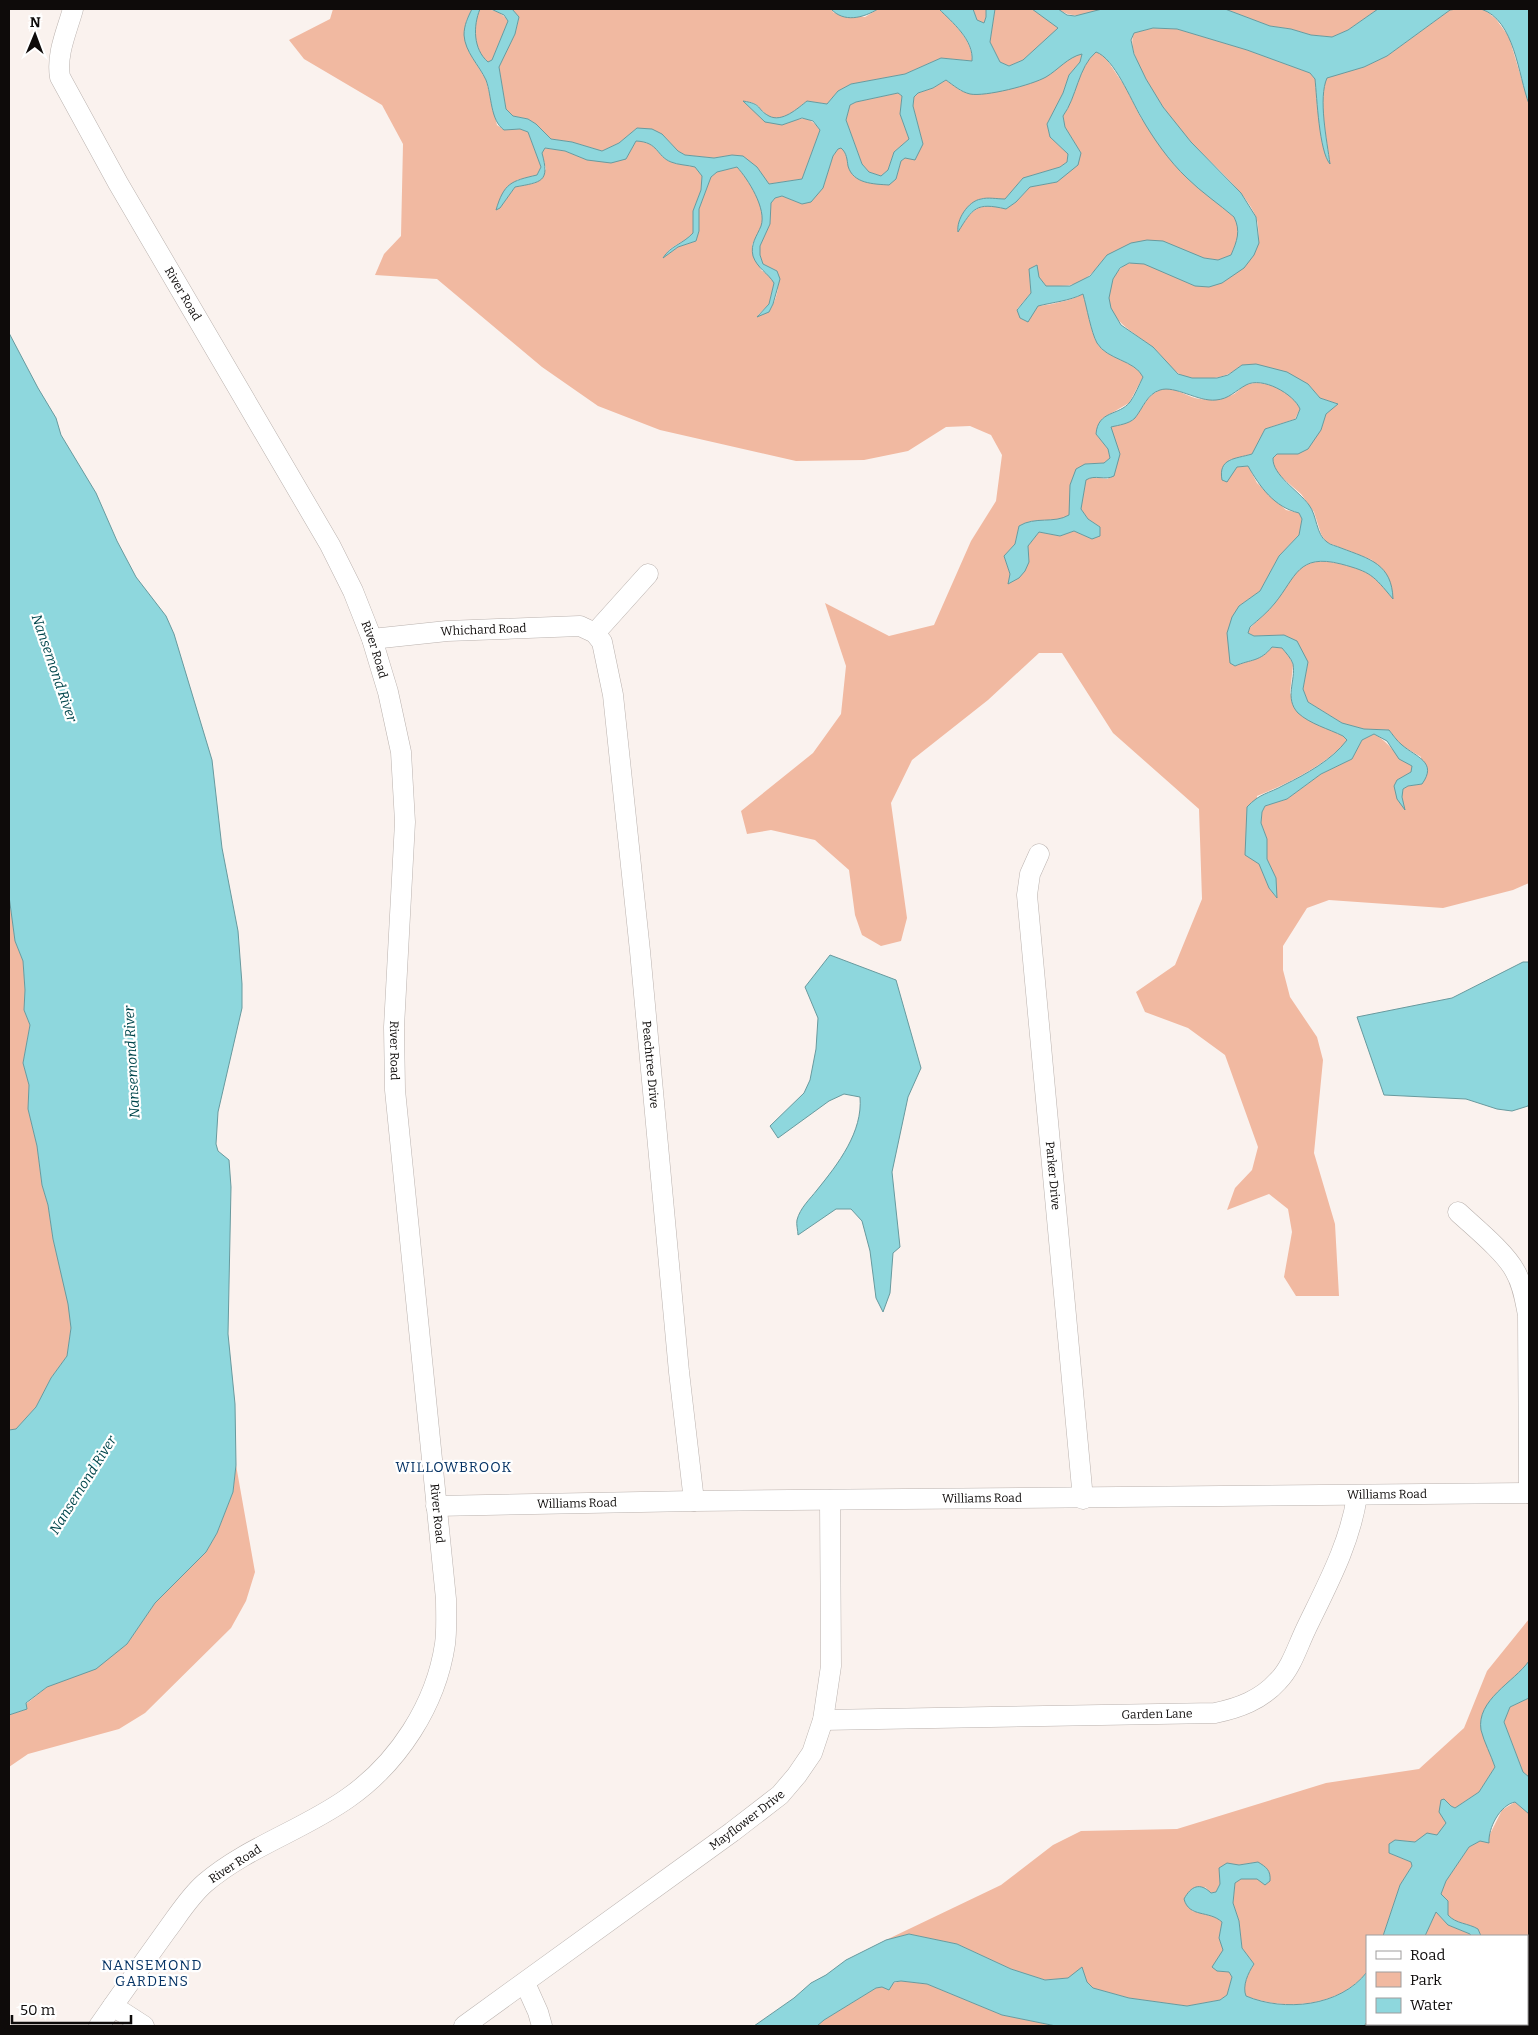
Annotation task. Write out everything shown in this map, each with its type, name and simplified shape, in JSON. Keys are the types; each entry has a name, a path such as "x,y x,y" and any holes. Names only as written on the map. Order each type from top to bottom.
{"street":[{"name":"River Road","path":"73,9 60,54 58,65 60,77 118,183 330,545 354,591 372,639 388,692 401,752 404,778 405,822 394,1027 395,1090 446,1599 445,1642 436,1682 410,1734 388,1763 348,1798 228,1866 204,1884 183,1906 99,2026"},
{"path":"595,633 648,574"},
{"name":"Whichard Road","path":"372,639 447,631 543,626 580,626 595,633"},
{"name":"Peachtree Drive","path":"595,633 605,650 613,695 694,1501"},
{"name":"Parker Drive","path":"1039,854 1030,874 1027,894 1083,1499"},
{"path":"1458,1212 1505,1258 1526,1288 1528,1316 1529,1493"},
{"name":"Williams Road","path":"436,1506 694,1501 1083,1499 1529,1493"},
{"name":"Garden Lane","path":"823,1720 1215,1713 1234,1709 1252,1702 1268,1691 1286,1671 1346,1544 1357,1496"},
{"name":"Mayflower Drive","path":"464,2026 732,1832 780,1795 797,1775 812,1753 823,1720 831,1666 830,1500"},
{"path":"525,1983 542,2026"},
{"path":"113,2006 144,2026"}],"green space":[{"path":"333,9 472,9 466,21 469,52 486,80 497,125 504,130 520,129 528,132 541,167 537,175 517,180 500,208 515,187 535,183 546,169 542,153 544,148 565,151 587,160 626,159 636,141 643,142 649,144 671,162 696,167 702,176 701,190 693,211 693,233 670,249 664,257 678,247 696,241 699,231 699,209 711,177 717,172 737,167 759,201 762,216 761,226 752,245 761,270 771,277 774,283 769,304 758,315 769,312 776,298 778,287 777,271 763,264 760,255 760,246 770,224 771,203 775,198 782,196 802,204 823,188 833,156 838,149 841,148 846,154 854,176 896,179 901,161 923,144 913,106 914,97 918,93 933,88 946,80 961,91 1082,53 1080,62 1069,75 1063,93 1047,124 1050,137 1068,154 1067,162 1060,167 1023,178 1005,200 983,198 975,201 958,232 972,212 977,209 989,206 1006,209 1016,202 1030,187 1057,182 1081,153 1065,127 1063,116 1090,58 1096,52 1103,54 1126,88 1141,118 1187,178 1234,217 1238,227 1238,236 1231,255 1218,260 1107,255 1088,277 1075,284 1046,286 1029,269 1031,293 1017,309 1042,306 1083,294 1097,343 1107,353 1134,367 1143,377 1129,403 1103,418 1096,434 1108,449 1110,458 1104,463 1085,464 1070,485 1070,515 1058,519 1031,521 1019,526 1015,544 1004,556 1010,574 1029,562 1028,546 1039,532 1060,536 1074,531 1092,539 1100,527 1088,519 1081,509 1086,479 1091,477 1108,479 1120,454 1110,427 1133,420 1148,398 1156,392 1170,389 1195,398 1212,399 1234,394 1247,385 1256,383 1271,385 1286,393 1297,403 1300,409 1295,419 1265,429 1252,454 1229,460 1237,467 1248,466 1257,483 1286,510 1299,513 1302,519 1299,535 1279,556 1260,591 1239,606 1235,666 1259,658 1272,647 1282,648 1289,656 1293,665 1290,693 1303,717 1348,740 1329,758 1317,766 1281,786 1257,796 1257,836 1260,862 1263,874 1276,897 1276,878 1267,859 1267,839 1261,823 1262,812 1265,806 1287,799 1321,774 1352,759 1362,740 1374,734 1412,766 1412,772 1397,780 1404,808 1403,789 1408,786 1422,784 1421,757 1401,745 1389,730 1364,729 1342,723 1308,702 1303,689 1308,662 1284,635 1254,636 1248,633 1250,628 1277,600 1291,577 1303,567 1315,562 1336,563 1367,573 1377,580 1393,598 1372,560 1326,542 1321,534 1314,512 1301,494 1278,474 1273,465 1273,458 1277,454 1298,454 1321,430 1326,414 1338,404 1320,398 1308,384 1242,365 1221,377 1202,379 1183,376 1171,367 1155,349 1124,326 1112,310 1109,301 1109,290 1114,277 1126,265 1138,263 1146,265 1195,286 1259,243 1257,220 1245,198 1171,118 1146,79 1134,52 1132,43 1134,33 1153,28 1177,29 1247,50 1310,73 1315,79 1321,137 1330,163 1323,107 1324,86 1327,77 1364,67 1387,56 1450,10 1481,9 1496,19 1509,37 1529,104 1529,883 1513,890 1443,908 1329,900 1307,908 1283,946 1283,970 1290,997 1317,1037 1323,1060 1314,1153 1335,1224 1339,1296 1296,1296 1284,1277 1292,1232 1288,1209 1269,1194 1227,1210 1235,1188 1252,1170 1258,1147 1225,1055 1188,1028 1145,1012 1136,992 1175,965 1202,899 1199,809 1113,733 1062,653 1039,653 988,700 912,760 891,803 907,918 901,941 881,946 862,935 855,915 849,870 815,840 771,830 747,834 741,811 813,753 841,714 846,666 825,603 889,636 934,625 971,541 996,501 1002,455 991,435 970,426 946,427 908,451 864,460 796,461 660,430 598,406 542,367 437,279 375,275 384,254 401,236 403,144 382,105 304,59 289,40 330,19"},
{"path":"480,9 496,11 508,21 492,60 488,63 479,51 475,38 477,16"},
{"path":"512,9 831,9 834,13 865,17 878,9 939,9 966,39 972,61 941,58 905,74 851,84 838,91 827,104 807,101 783,117 772,118 755,104 743,101 782,125 799,119 807,119 820,130 802,179 768,184 757,167 732,155 714,158 685,155 678,151 662,134 637,128 619,143 602,151 572,142 551,139 528,119 513,116 506,109 499,67 515,34 519,18"},
{"path":"973,9 986,9 984,23 977,20"},
{"path":"995,9 1032,9 1059,28 1023,60 1009,66 1000,62 990,42"},
{"path":"1058,9 1102,9 1091,13 1074,15"},
{"path":"1225,9 1378,9 1348,30 1332,37 1311,35 1291,29 1270,26"},
{"path":"898,93 902,96 900,114 909,139 894,152 888,170 881,176 869,172 862,164 846,120 850,105"},
{"path":"9,896 15,941 23,961 24,1010 30,1025 23,1063 29,1085 28,1109 37,1146 42,1185 48,1205 53,1239 69,1304 71,1328 67,1356 51,1378 36,1407 16,1429 9,1430"},
{"path":"236,1465 255,1572 246,1601 231,1628 145,1713 119,1729 28,1754 9,1767 9,1715 27,1709 26,1704 47,1687 96,1668 127,1644 155,1603 206,1552 217,1533 233,1492"},
{"path":"1529,1619 1529,1661 1523,1670 1498,1692 1486,1707 1481,1730 1495,1767 1479,1792 1455,1808 1444,1799 1446,1823 1437,1836 1415,1842 1395,1840 1389,1853 1411,1862 1412,1866 1400,1885 1383,1935 1366,1935 1366,1973 1342,1993 1311,2003 1294,2004 1277,2004 1246,1996 1245,1984 1254,1964 1242,1948 1239,1921 1233,1903 1235,1883 1241,1879 1257,1879 1258,1862 1219,1868 1220,1884 1216,1892 1211,1893 1205,1887 1192,1911 1215,1916 1222,1922 1219,1938 1224,1950 1217,1971 1229,1972 1232,1977 1227,1995 1220,2000 1187,2006 1129,1998 1093,1988 1087,1982 1068,1978 1045,1980 1011,1969 957,1944 909,1934 886,1940 1001,1885 1053,1845 1081,1831 1177,1829 1326,1783 1419,1769 1464,1728 1487,1671"},
{"path":"1529,1698 1529,1777 1523,1772 1504,1722 1510,1707"},
{"path":"1515,1802 1529,1814 1529,1963 1528,1935 1481,1935 1478,1929 1455,1920 1448,1915 1448,1901 1441,1894 1446,1881 1469,1847 1489,1836 1502,1810"},
{"path":"1436,1912 1448,1925 1470,1935 1425,1935"},
{"path":"1529,1972 1529,2026 1364,2026 1366,2023 1366,2025 1528,2025"},
{"path":"901,1981 927,1984 1002,2015 1056,2026 817,2026 876,1988"}],"water":[{"path":"472,9 480,9 476,23 477,44 479,51 488,62 492,60 508,21 504,15 491,9 512,9 519,17 515,34 499,67 506,109 513,116 528,119 536,124 551,139 572,142 602,151 619,143 637,128 652,129 662,134 678,151 685,155 714,158 732,155 743,156 757,167 769,184 802,179 820,130 813,121 802,118 782,125 765,122 743,101 757,105 769,116 779,118 790,114 807,101 827,104 838,91 851,84 905,74 941,58 972,61 972,53 966,39 939,9 973,9 977,20 984,23 986,9 995,9 990,42 1000,62 1009,66 1023,60 1058,28 1032,9 1058,9 1067,15 1075,16 1102,9 1225,9 1270,26 1291,29 1311,35 1332,37 1348,30 1378,9 1457,9 1450,10 1387,56 1364,67 1327,78 1324,86 1323,108 1330,164 1323,148 1315,79 1310,73 1247,50 1177,29 1153,28 1134,33 1131,40 1134,54 1146,79 1163,107 1191,142 1241,193 1256,217 1259,243 1254,255 1244,268 1222,283 1209,287 1195,286 1144,264 1129,263 1120,268 1113,279 1109,298 1111,308 1121,325 1153,347 1178,374 1192,378 1217,378 1228,375 1242,365 1256,364 1287,372 1308,384 1320,398 1338,404 1326,414 1321,430 1308,449 1298,454 1277,454 1273,458 1274,464 1281,477 1312,509 1323,539 1330,544 1378,564 1389,578 1393,599 1376,579 1359,569 1327,561 1316,562 1307,565 1294,576 1272,606 1250,627 1248,633 1254,636 1284,635 1297,641 1308,662 1303,689 1308,702 1342,723 1364,729 1389,730 1400,743 1423,761 1428,770 1422,784 1408,786 1403,789 1402,797 1405,810 1397,799 1394,786 1397,780 1411,772 1412,766 1399,759 1387,741 1374,734 1362,740 1352,759 1321,774 1287,799 1265,806 1262,812 1261,823 1267,839 1267,859 1276,878 1277,898 1269,888 1259,864 1245,855 1247,807 1260,796 1318,766 1334,754 1347,740 1343,736 1308,720 1298,713 1294,707 1291,695 1293,664 1282,648 1272,647 1259,658 1235,666 1230,663 1227,633 1232,617 1239,606 1260,591 1279,556 1299,535 1302,519 1299,513 1275,501 1248,466 1237,467 1227,482 1222,480 1221,473 1225,463 1252,454 1265,429 1296,419 1300,409 1297,403 1277,388 1253,383 1216,400 1202,399 1180,391 1166,389 1156,392 1133,420 1111,427 1120,454 1114,476 1089,478 1086,480 1081,509 1088,519 1100,527 1100,536 1092,539 1074,531 1060,536 1039,532 1028,546 1029,562 1025,571 1019,578 1008,584 1010,574 1004,556 1015,544 1019,526 1031,521 1057,519 1069,515 1070,485 1076,469 1085,464 1104,463 1110,458 1108,449 1096,434 1098,426 1105,417 1120,410 1130,402 1143,377 1134,367 1107,353 1097,343 1083,294 1067,300 1038,306 1028,322 1020,318 1017,310 1031,293 1029,269 1037,265 1039,277 1046,286 1070,286 1090,276 1107,255 1131,243 1147,240 1163,241 1204,258 1218,260 1231,255 1237,236 1234,217 1192,183 1168,157 1146,125 1122,80 1103,56 1096,52 1090,58 1063,116 1065,127 1081,153 1078,165 1057,182 1030,187 1016,202 1006,209 988,206 976,209 958,232 961,217 967,207 976,200 984,198 1005,199 1023,178 1060,167 1067,162 1068,154 1050,137 1047,124 1063,93 1069,75 1080,62 1082,54 1068,61 1046,77 1008,90 986,94 970,94 960,90 946,80 933,88 918,93 914,97 913,106 923,144 915,160 905,158 901,161 896,179 889,185 859,180 851,172 844,152 841,148 838,149 833,156 823,188 811,202 802,204 782,196 775,198 771,203 770,224 760,246 760,255 763,264 777,271 780,279 769,312 757,317 769,304 774,283 757,264 753,256 753,244 761,226 761,211 751,186 737,167 717,172 711,177 699,209 699,231 696,241 678,247 663,258 669,251 693,233 693,211 701,190 702,176 695,167 671,162 649,144 643,142 636,141 626,159 611,163 587,160 565,151 545,148 542,153 545,170 542,179 532,184 515,187 500,208 496,210 502,194 510,185 521,179 537,175 541,167 528,132 520,129 504,130 496,120 486,80 465,41 466,21","holes":["898,93 902,96 900,114 909,139 894,152 888,170 881,176 869,172 862,164 846,120 850,105"]},
{"path":"831,9 878,9 860,17 848,18"},
{"path":"1481,9 1529,9 1529,104 1514,50 1508,36 1501,24 1492,15"},
{"name":"Nansemond River","path":"9,333 56,418 61,435 96,493 117,541 136,577 166,616 174,634 212,760 222,848 238,931 242,1008 218,1112 216,1144 218,1151 229,1160 231,1187 228,1334 235,1404 236,1465 233,1492 217,1533 206,1552 155,1603 127,1644 96,1669 47,1687 26,1703 27,1709 9,1715 9,1430 16,1429 36,1407 51,1378 67,1356 71,1328 48,1205 42,1185 37,1146 28,1109 29,1085 23,1063 30,1025 24,1010 23,961 15,941 9,896"},
{"path":"830,955 896,980 921,1068 908,1097 892,1172 900,1247 893,1253 890,1293 883,1312 876,1298 870,1251 862,1221 851,1209 836,1209 798,1235 798,1216 848,1147 858,1123 860,1097 844,1094 829,1101 778,1138 770,1126 804,1093 810,1080 816,1049 818,1018 805,987"},
{"path":"1523,962 1529,962 1528,1106 1512,1111 1497,1109 1466,1099 1384,1095 1357,1017 1452,998"},
{"path":"1529,1661 1529,1698 1510,1707 1504,1722 1523,1772 1529,1777 1529,1814 1515,1802 1504,1808 1493,1824 1489,1843 1480,1841 1469,1847 1446,1881 1441,1894 1448,1901 1448,1915 1455,1920 1478,1929 1481,1935 1470,1935 1448,1925 1436,1912 1425,1935 1383,1935 1400,1885 1412,1866 1411,1862 1389,1853 1389,1844 1395,1840 1415,1842 1427,1833 1437,1835 1446,1823 1439,1812 1441,1800 1444,1799 1455,1808 1479,1792 1495,1767 1481,1730 1481,1719 1484,1710 1498,1692"},
{"path":"1258,1862 1270,1874 1270,1881 1265,1885 1257,1879 1241,1879 1235,1883 1233,1903 1239,1921 1242,1948 1254,1964 1245,1984 1246,1996 1277,2004 1311,2003 1342,1993 1356,1984 1366,1973 1366,2023 1364,2026 1056,2026 1002,2015 927,1984 901,1981 894,1982 889,1990 882,1987 876,1988 817,2026 754,2026 794,1998 811,1983 826,1975 846,1960 886,1940 909,1934 957,1944 1011,1969 1045,1980 1068,1978 1082,1967 1087,1982 1093,1988 1129,1998 1187,2006 1220,2000 1227,1995 1232,1977 1229,1972 1217,1971 1212,1967 1223,1950 1219,1938 1222,1922 1217,1918 1190,1909 1184,1899 1196,1887 1203,1887 1211,1893 1216,1892 1220,1884 1219,1868 1227,1863 1239,1865"}],"district":[{"name":"WILLOWBROOK","path":"454,1467"},
{"name":"NANSEMOND GARDENS","path":"152,1974"}]}
